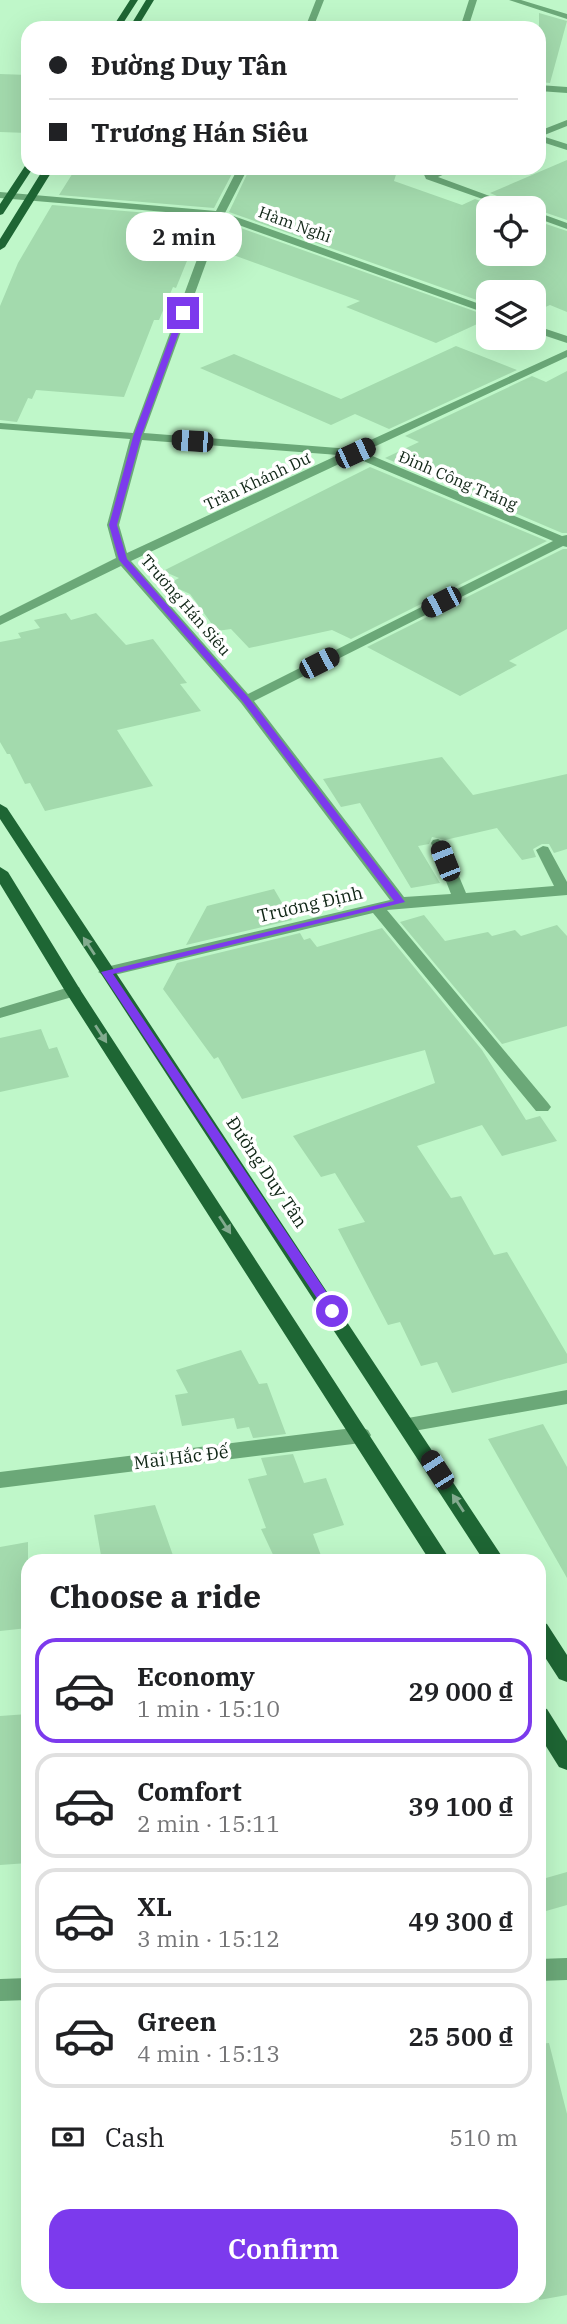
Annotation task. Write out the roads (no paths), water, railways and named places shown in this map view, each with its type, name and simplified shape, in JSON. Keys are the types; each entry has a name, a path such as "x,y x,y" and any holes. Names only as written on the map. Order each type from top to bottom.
{"main road":[{"path":"120,21 134,0"},
{"path":"138,21 150,0"},
{"path":"0,212 6,195 22,175"},
{"path":"0,247 46,175"},
{"name":"Đường Duy Tân","path":"0,808 491,1554"},
{"path":"0,872 73,991 437,1554"},
{"path":"546,1641 567,1674"},
{"path":"546,1727 567,1760"}],"street":[{"path":"312,21 320,0"},
{"path":"466,21 473,0"},
{"path":"513,0 567,17"},
{"path":"546,88 567,90"},
{"path":"546,133 567,123"},
{"path":"546,139 567,147"},
{"name":"Trương Hán Siêu","path":"239,175 219,214 137,437 113,525 123,560 246,700 400,902"},
{"path":"435,175 487,196"},
{"name":"Hàm Nghi","path":"6,195 219,214 476,307"},
{"path":"546,218 567,226"},
{"path":"546,332 567,340"},
{"name":"Trần Khánh Dư","path":"0,621 123,560 567,354"},
{"name":"Đinh Công Tráng","path":"0,426 355,453 566,541"},
{"path":"246,700 566,541"},
{"path":"438,843 460,898"},
{"path":"543,850 565,890"},
{"name":"Trương Định","path":"106,972 400,902 565,890"},
{"path":"377,908 542,1107"},
{"path":"0,1013 73,991"},
{"path":"408,1425 567,1397"},
{"name":"Mai Hắc Đế","path":"0,1480 361,1435"},
{"path":"546,1970 567,1969"},
{"path":"0,1990 21,1989"}]}
